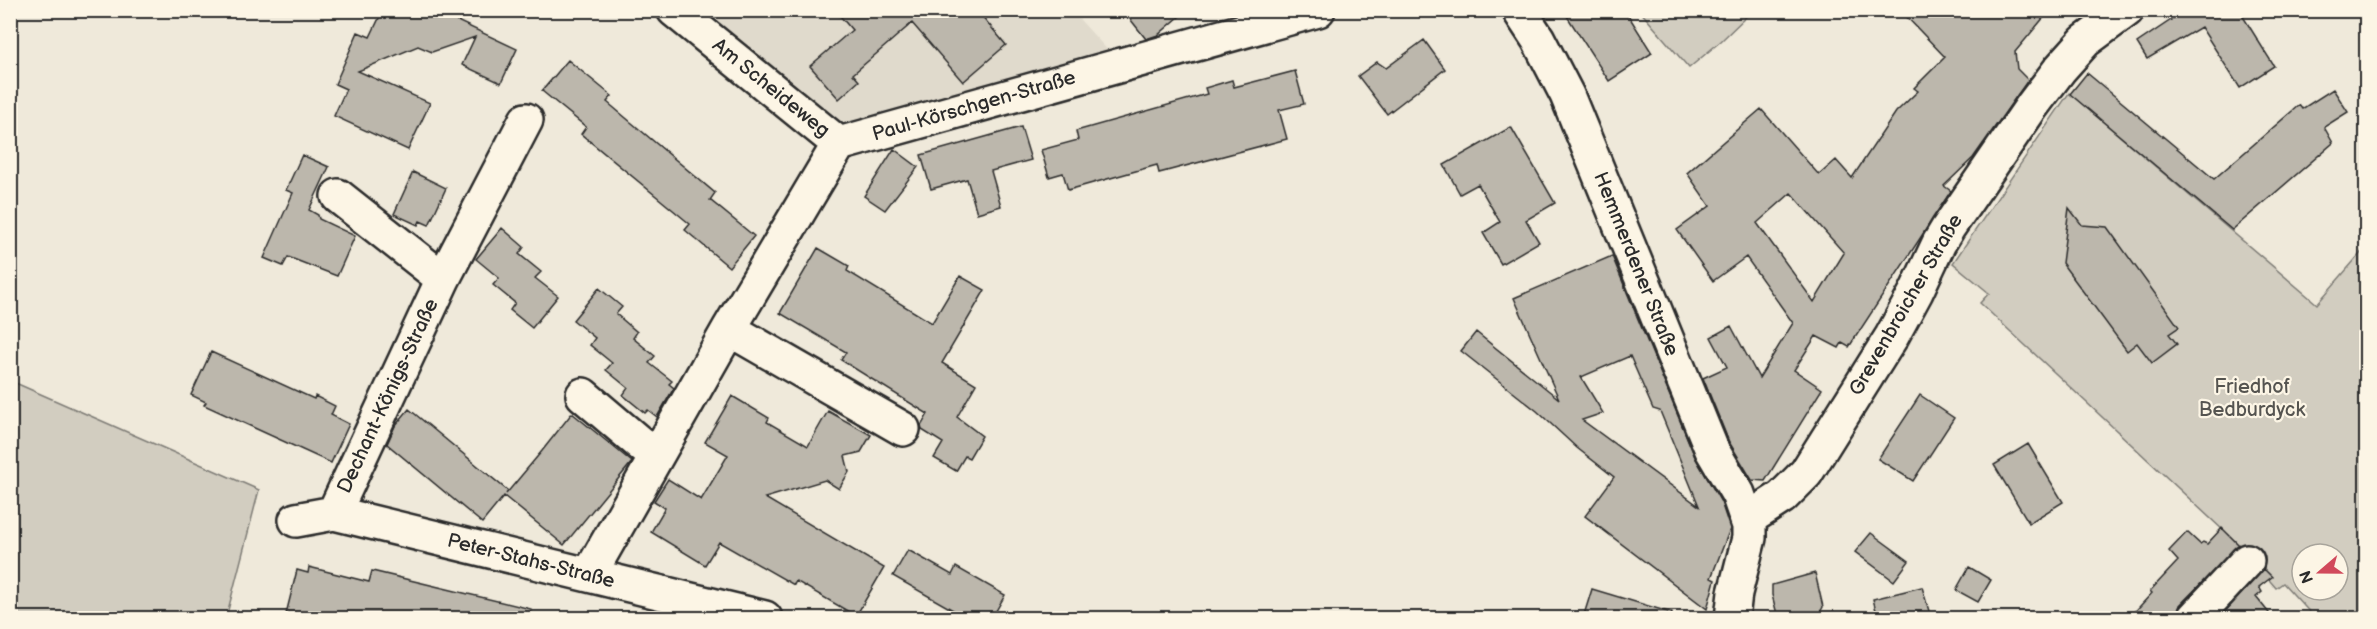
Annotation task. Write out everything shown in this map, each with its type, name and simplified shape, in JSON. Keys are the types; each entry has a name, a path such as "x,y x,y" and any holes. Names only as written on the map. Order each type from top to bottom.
{"street":[{"name":"Am Scheideweg","path":"674,10 839,144"},
{"name":"Paul-Körschgen-Straße","path":"839,144 1236,21 1318,10"},
{"name":"Hemmerdener Straße","path":"1519,10 1543,47 1567,95 1712,450 1738,494 1748,519"},
{"name":"Grevenbroicher Straße","path":"1748,519 1782,497 1806,473 1892,336 1917,292 1948,228 2046,87 2085,41 2127,10"},
{"name":"Dechant-Königs-Straße","path":"334,513 443,279 526,120"},
{"path":"589,575 729,329 839,144"},
{"name":"Dechant-Königs-Straße","path":"338,196 443,279"},
{"path":"729,329 903,429"},
{"path":"584,395 657,457"},
{"name":"Peter-Stahs-Straße","path":"296,520 334,513 765,618"},
{"path":"1732,618 1735,593 1749,538 1748,519"},
{"path":"2193,618 2247,561"}],"shaded area":[{"path":"695,11 1072,11 1112,55 868,124 838,121"}],"green space":[{"path":"1640,11 1752,11 1689,68"},
{"name":"Friedhof Bedburdyck","path":"2069,93 2317,304 2366,247 2366,618 2315,618 2300,602 2350,602 2350,542 2290,542 2290,591 2283,583 2276,588 2240,546 1980,303 1989,293 1953,263"},
{"path":"11,381 259,490 226,618 11,618"}],"building":[{"path":"383,10 449,10 453,19 517,49 501,83 462,65 475,37 432,52 418,46 358,71 430,103 408,150 334,116 346,89 335,84 358,32 370,37"},
{"path":"835,10 977,10 1006,45 963,82 912,23 853,74 859,81 839,99 810,66 852,30"},
{"path":"1123,10 1187,10 1158,35 1146,39"},
{"path":"1563,10 1625,10 1652,53 1609,81"},
{"path":"1900,10 2050,10 2015,52 2017,69 2028,80 1973,158 1944,186 1951,191 1849,347 1842,343 1839,348 1816,336 1794,370 1822,389 1765,481 1752,480 1729,442 1703,378 1727,367 1711,337 1731,326 1759,378 1793,323 1746,257 1713,281 1677,230 1710,206 1687,173 1761,109 1819,175 1836,160 1852,178 1896,112 1918,91 1914,88 1945,57","holes":["1791,193 1844,253 1814,302 1757,223"]},
{"path":"2186,10 2239,10 2274,66 2240,88 2201,27 2147,59 2137,43"},
{"path":"1424,40 1445,69 1387,114 1358,76 1377,62 1386,68"},
{"path":"568,60 612,96 607,102 715,193 710,200 754,236 729,267 685,230 690,224 581,134 586,127 542,91"},
{"path":"1295,71 1304,104 1279,110 1287,139 1159,173 1157,165 1068,190 1063,173 1049,177 1041,150 1078,140 1076,131 1207,94 1205,88 1232,80 1234,87"},
{"path":"2087,73 2214,179 2299,105 2302,109 2333,89 2348,112 2324,127 2333,143 2232,230 2070,94"},
{"path":"1021,127 1031,160 991,171 1001,206 977,213 967,179 931,189 921,155"},
{"path":"1511,127 1555,203 1526,220 1539,242 1501,264 1483,233 1500,222 1478,184 1460,194 1444,165"},
{"path":"894,149 918,167 885,210 864,196"},
{"path":"302,155 329,167 309,210 318,215 319,219 355,236 337,276 288,257 283,266 264,258 293,193 286,190"},
{"path":"413,172 446,188 429,225 420,221 418,225 394,214"},
{"path":"2069,208 2082,225 2107,227 2179,327 2169,334 2177,344 2152,363 2137,343 2127,351 2062,263"},
{"path":"502,228 524,247 519,254 541,272 535,278 558,296 532,328 510,310 515,303 493,285 499,278 476,259"},
{"path":"818,248 849,266 847,271 932,323 960,276 985,290 942,363 976,384 957,417 982,436 969,458 965,456 956,471 934,458 943,443 922,430 921,426 928,414 841,360 846,352 780,313"},
{"path":"1612,256 1695,457 1721,502 1730,529 1711,578 1715,580 1707,609 1585,516 1614,477 1577,448 1537,411 1461,351 1476,332 1559,399 1514,298","holes":["1630,356 1653,409 1660,411 1699,506 1582,420 1603,413 1581,377"]},
{"path":"599,288 622,307 616,314 637,332 633,338 655,356 649,363 672,381 669,384 674,388 657,417 648,410 645,413 623,395 628,388 606,370 612,363 590,345 595,338 573,320"},
{"path":"211,352 314,399 315,396 335,406 331,415 349,424 331,463 204,405 206,402 191,395"},
{"path":"1920,395 1954,418 1913,481 1878,459"},
{"path":"732,396 769,418 767,422 808,446 828,411 871,435 861,452 845,456 849,472 839,489 825,480 765,498 884,568 856,616 796,581 794,585 719,542 705,565 651,532 665,508 654,501 668,479 701,500 728,455 705,442"},
{"path":"409,409 508,491 506,494 572,413 632,462 564,545 504,496 482,523 387,444 395,426"},
{"path":"2028,444 2063,502 2029,523 1994,465"},
{"path":"2222,528 2239,545 2180,605 2176,618 2129,618 2178,561 2169,551 2187,532 2200,544 2203,542 2207,544"},
{"path":"1871,533 1909,561 1894,581 1855,552"},
{"path":"908,550 952,575 956,567 1005,595 992,618 967,618 893,576"},
{"path":"309,567 369,582 372,571 531,609 530,618 285,618 297,570 308,573"},
{"path":"1969,567 1991,580 1978,602 1956,590"},
{"path":"2264,569 2272,577 2259,587 2262,592 2256,597 2273,618 2219,618"},
{"path":"1815,573 1823,607 1818,616 1778,618 1772,585"},
{"path":"1922,587 1931,618 1878,618 1873,599"},
{"path":"1592,589 1672,613 1671,618 1583,618"}]}
